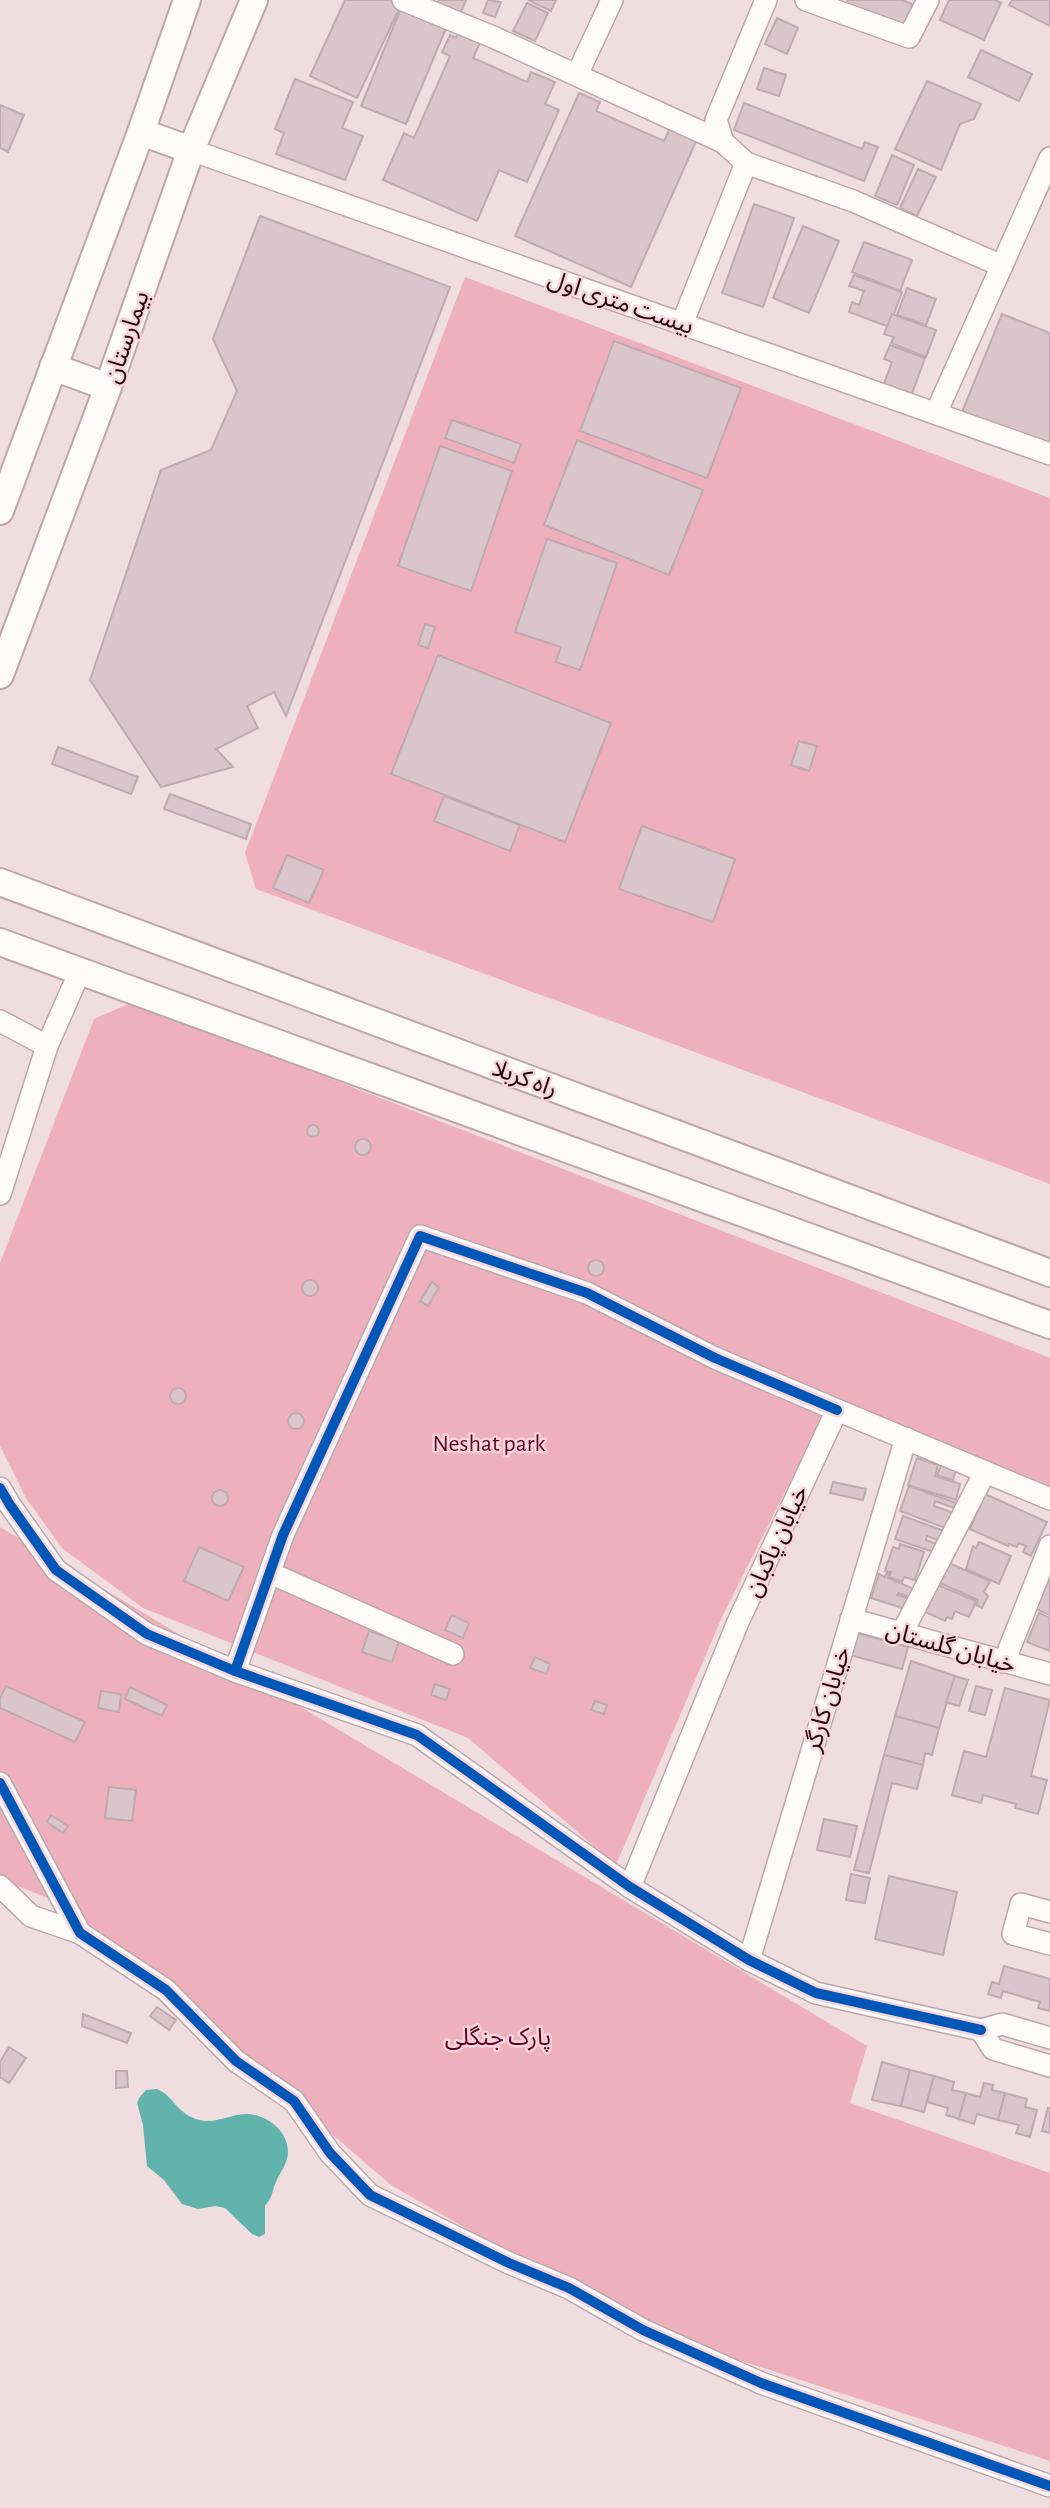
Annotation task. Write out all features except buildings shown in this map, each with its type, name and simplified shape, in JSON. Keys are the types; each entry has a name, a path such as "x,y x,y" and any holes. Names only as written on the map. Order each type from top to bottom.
{"main road":[{"path":"0,511 141,132 187,0"},
{"name":"بیمارستان","path":"0,675 108,387 191,150 254,0"},
{"path":"141,132 191,150"},
{"path":"53,367 108,387"},
{"name":"راه کربلا","path":"0,882 1050,1273"},
{"path":"0,942 1050,1325"}],"street":[{"path":"403,0 493,37 723,142 746,163 853,201 1002,266"},
{"path":"577,75 612,0"},
{"path":"723,142 716,120 766,0"},
{"path":"806,0 909,37 928,0"},
{"name":"بیست متری اول","path":"191,150 1050,454"},
{"path":"936,413 1050,158"},
{"path":"682,324 746,163"},
{"path":"0,1194 47,1046 80,971"},
{"path":"0,1021 47,1046"},
{"path":"235,1671 283,1535 420,1236 587,1293 715,1358 1050,1499"},
{"name":"خیابان پاکبان","path":"630,1887 738,1622 837,1410"},
{"name":"خیابان کارگر","path":"749,1961 906,1438"},
{"path":"902,1633 985,1472"},
{"path":"0,1488 9,1505 57,1570 147,1634 235,1671 417,1735 630,1887 749,1961 816,1993 981,2030 1002,2024 1050,2038"},
{"path":"1004,1662 1050,1546"},
{"path":"270,1573 453,1654"},
{"name":"خیابان گلستان","path":"851,1619 1050,1674"},
{"path":"0,1783 80,1933"},
{"path":"0,1886 31,1916 80,1933 166,1990 236,2061 294,2101 330,2152 369,2195 509,2263 569,2288 643,2330 761,2383 1050,2486"},
{"path":"1050,1912 1021,1904 1013,1934 1050,1944"},
{"path":"981,2030 993,2049 1050,2066"}],"green space":[{"path":"465,277 1050,498 1050,1184 256,889 245,853"},
{"name":"Neshat park","path":"133,1002 1050,1358 1050,1486 833,1397 722,1617 616,1865 468,1738 143,1608 62,1548 26,1498 0,1446 0,1263 94,1019"},
{"name":"پارک جنگلی","path":"0,1527 867,2046 850,2103 1050,2173 1050,2461 637,2327 391,2185 65,1905 0,1879"}],"water":[{"path":"157,2089 192,2118 212,2121 237,2115 256,2115 270,2121 281,2131 287,2144 288,2156 265,2206 265,2234 259,2237 252,2234 225,2208 215,2206 198,2209 182,2204 164,2180 147,2166 143,2125 137,2103 146,2090"}],"cycle path":[{"path":"235,1671 283,1535 420,1236 587,1293 715,1358 837,1410"},
{"path":"0,1488 56,1570 147,1634 235,1671 417,1735 630,1887 749,1960 816,1993 981,2030"},
{"path":"0,1783 80,1933 166,1990 236,2061 294,2101 330,2153 370,2195 509,2263 569,2288 643,2330 761,2383 1050,2486"}]}
